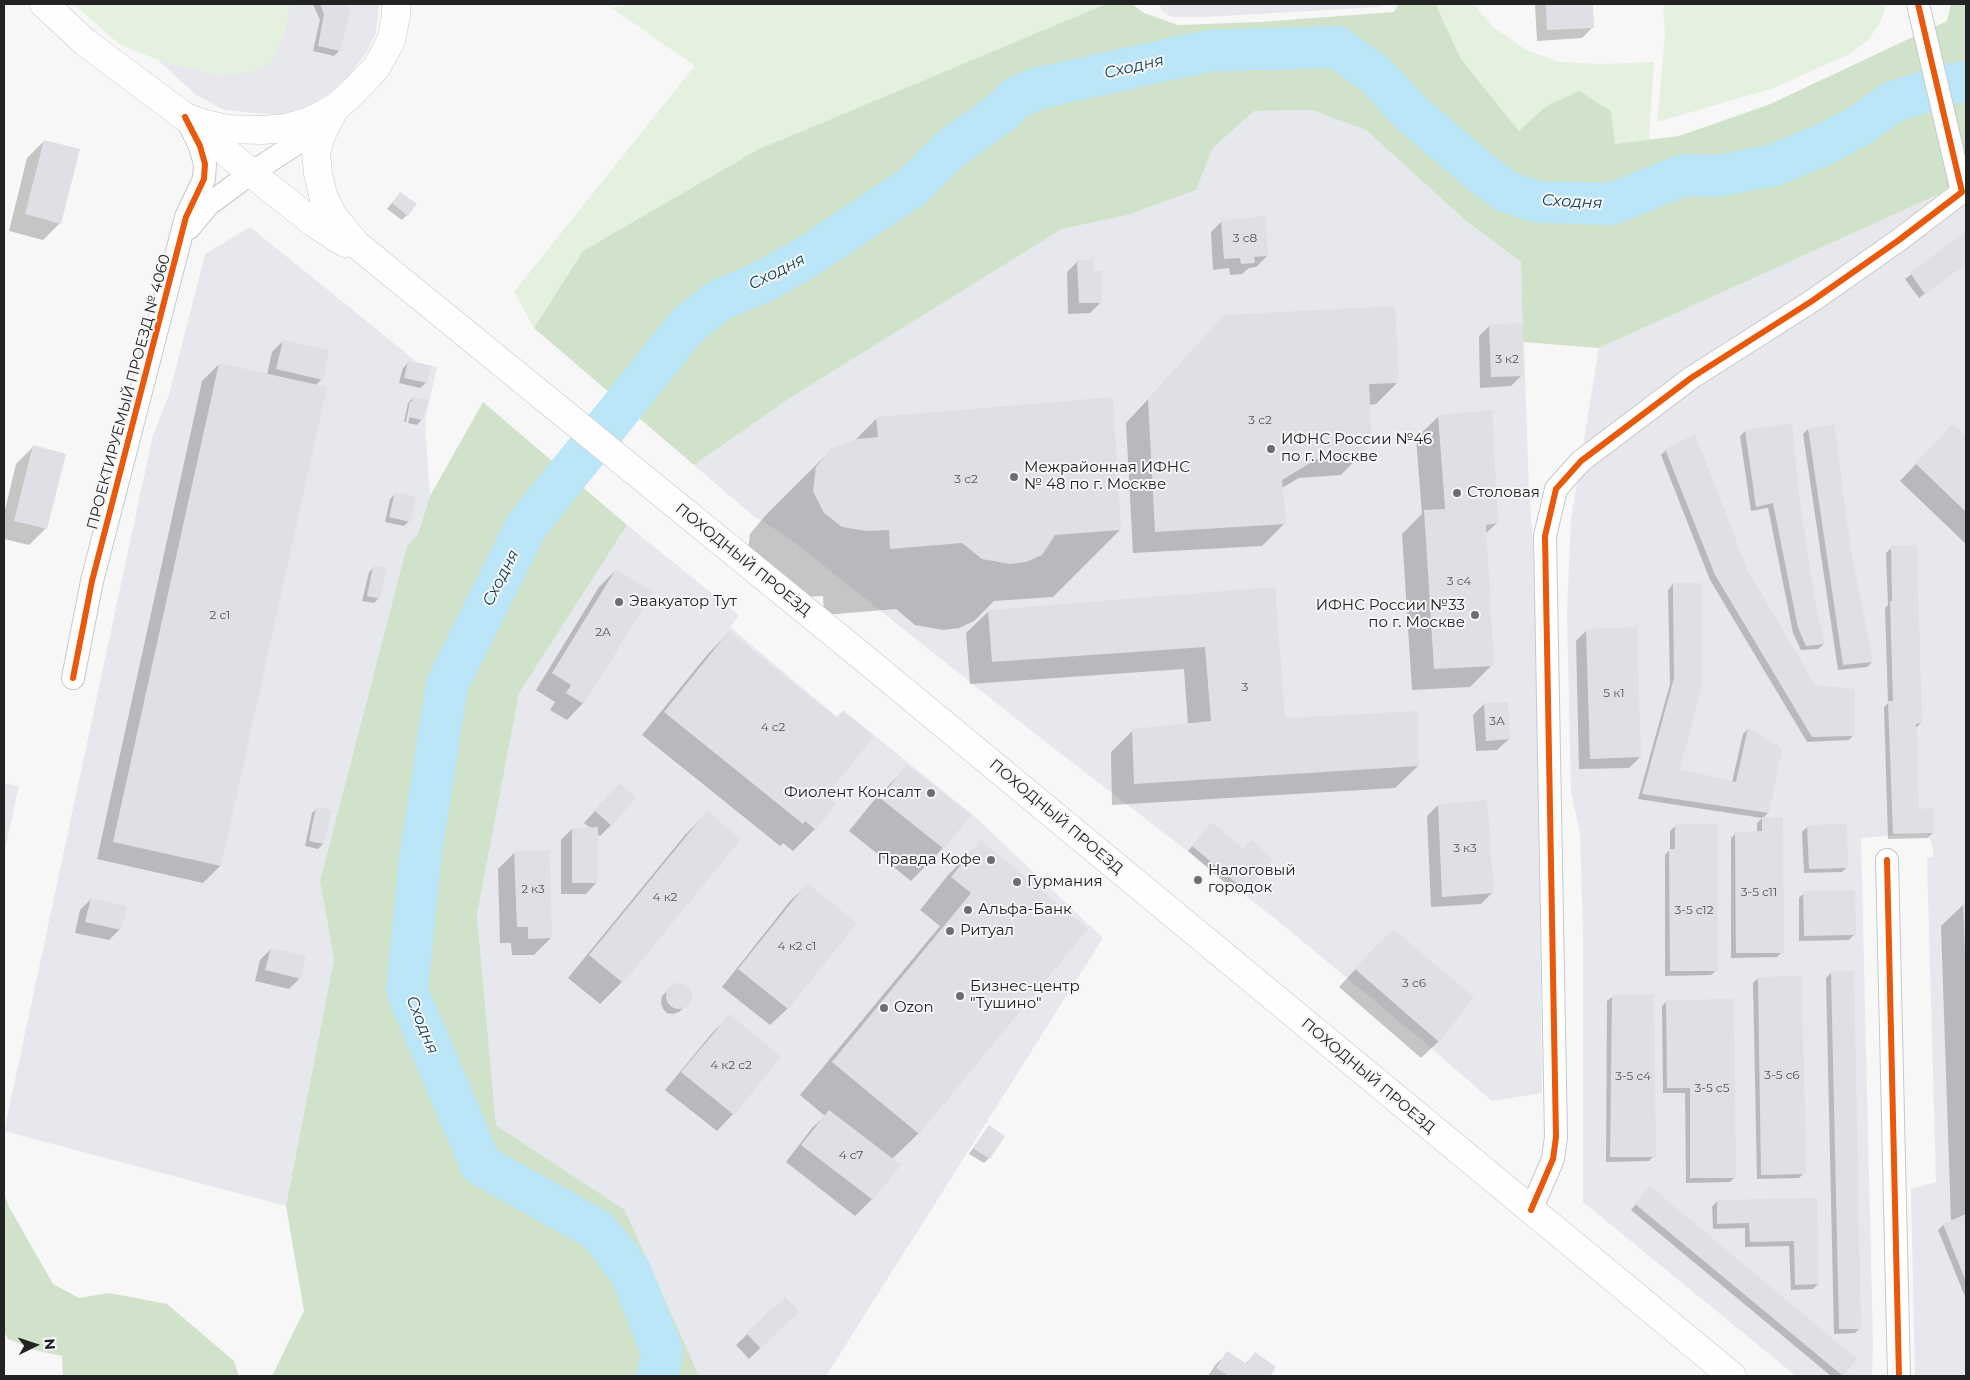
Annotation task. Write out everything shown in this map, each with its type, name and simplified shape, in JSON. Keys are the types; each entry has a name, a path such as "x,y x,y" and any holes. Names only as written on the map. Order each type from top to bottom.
{"main road":[{"name":"ПОХОДНЫЙ ПРОЕЗД","path":"44,4 61,15 86,43 186,117 251,173 323,230 377,262"},
{"path":"186,117 228,129 262,130 287,128 310,121 335,108 376,68 390,41 396,16 396,4"},
{"name":"ПОХОДНЫЙ ПРОЕЗД","path":"335,108 322,133 316,152 318,173 323,195 333,216 356,244 654,487 1531,1210 1722,1371"}],"street":[{"path":"1531,1210 1554,1159 1556,1137 1545,536 1556,489 1581,461 1691,378 1812,302 1962,192 1918,4"},
{"name":"ПРОЕКТИРУЕМЫЙ ПРОЕЗД № 4060","path":"182,237 208,205 251,173 296,144 335,108"},
{"name":"ПРОЕКТИРУЕМЫЙ ПРОЕЗД № 4060","path":"72,678 92,581 186,217 204,179 205,164 200,146 186,117"},
{"path":"1887,860 1898,1375"}],"shaded area":[{"path":"290,4 379,4 376,33 366,53 347,78 325,96 306,108 279,115 224,110 196,95 158,60 218,75 283,39"},
{"path":"1159,4 1387,4 1380,7 1204,17 1172,17 1162,11"},
{"name":"Налоговый городок","path":"1311,110 1366,130 1466,221 1521,262 1529,490 1537,623 1542,1093 1492,1101 1277,920 1034,733 789,538 752,515 694,465 790,398 1062,229 1128,215 1196,190 1213,148 1254,111"},
{"path":"1966,182 1966,1376 1915,1376 1911,1189 1936,1182 1927,858 1933,857 1933,848 1928,833 1861,838 1873,1344 1872,1376 1796,1376 1583,1202 1583,935 1580,834 1571,791 1567,612 1571,519 1599,348"},
{"path":"250,227 417,362 437,367 425,421 430,496 418,534 407,547 320,881 334,959 286,1206 4,1131 153,435 169,395 205,254"},
{"path":"627,525 739,615 730,627 837,717 843,710 974,816 1103,938 826,1376 699,1376 625,1210 496,1125 477,915 519,692"},
{"path":"4,783 19,786 4,854"}],"green space":[{"path":"74,4 290,4 283,39 270,64 251,73 218,75 158,60 119,44"},
{"path":"606,4 611,4 612,8 636,4 1106,4 757,150 583,251 534,328 514,292 695,66"},
{"path":"1106,4 1132,4 1144,13 1178,25 1260,22 1394,12 1398,4 1437,4 1437,8 1461,59 1519,131 1545,107 1579,91 1611,111 1615,144 1679,136 1768,105 1947,21 1951,4 1966,4 1966,182 1599,348 1523,342 1521,262 1466,221 1366,130 1311,110 1254,111 1213,148 1196,190 1128,215 1062,229 790,398 694,465 534,328 583,251 757,150"},
{"path":"1437,4 1474,4 1493,27 1528,51 1560,62 1603,64 1654,62 1649,140 1614,144 1545,107 1520,132 1461,59 1437,8"},
{"path":"1663,4 1884,4 1885,9 1880,23 1869,39 1850,54 1771,89 1657,122 1665,36"},
{"path":"483,402 627,525 519,693 477,915 496,1125 625,1210 699,1376 272,1376 304,1311 286,1206 334,959 320,881 407,546 418,534 430,496"},
{"path":"4,1193 9,1207 53,1284 79,1298 109,1293 167,1304 234,1361 239,1376 63,1376 62,1356 35,1350 8,1339 4,1331"}],"building":[{"path":"320,4 346,4 350,14 340,51 318,46 324,14"},
{"path":"1546,4 1593,4 1594,28 1547,30"},
{"path":"44,140 80,149 61,224 25,214"},
{"path":"400,192 417,204 408,216 392,203"},
{"path":"1266,216 1268,256 1254,257 1255,263 1241,264 1240,258 1224,259 1221,220"},
{"path":"1966,231 1966,263 1925,294 1910,273"},
{"path":"1093,259 1093,271 1102,271 1102,303 1079,303 1077,260"},
{"path":"1395,306 1399,383 1369,384 1372,440 1364,453 1322,456 1282,480 1286,524 1155,532 1148,399 1224,315"},
{"path":"1522,323 1524,376 1491,377 1489,324"},
{"path":"283,340 329,350 323,380 276,369"},
{"path":"408,361 431,366 427,383 404,378"},
{"path":"219,363 327,387 221,866 113,842"},
{"path":"413,397 428,400 423,420 408,417"},
{"path":"1113,397 1121,530 1055,535 1042,555 1026,562 1010,564 982,559 962,543 890,549 889,530 867,531 842,527 824,513 813,491 816,467 831,448 857,439 878,437 876,417"},
{"path":"1492,410 1498,523 1486,525 1494,666 1434,669 1424,510 1445,509 1438,415"},
{"path":"1792,423 1799,496 1815,601 1825,644 1806,646 1798,628 1773,503 1756,507 1745,430"},
{"path":"1835,424 1852,556 1873,662 1843,665 1808,428"},
{"path":"1953,424 1966,436 1966,512 1915,463"},
{"path":"1695,434 1747,569 1815,685 1855,689 1855,736 1812,737 1715,575 1665,449"},
{"path":"33,445 66,454 47,529 14,521"},
{"path":"395,492 416,497 410,522 389,517"},
{"path":"1917,545 1922,723 1916,724 1919,809 1933,808 1934,833 1893,834 1888,701 1893,701 1890,601 1892,601 1891,546"},
{"path":"373,566 387,568 380,599 367,596"},
{"path":"616,569 653,592 584,704 566,693 571,685 552,673"},
{"path":"1673,583 1701,583 1702,686 1680,769 1736,782 1748,727 1782,749 1769,813 1642,794 1674,678"},
{"path":"1275,587 1285,718 1418,711 1419,766 1134,784 1132,729 1211,721 1205,647 992,662 988,610"},
{"path":"1637,627 1641,757 1590,759 1586,629"},
{"path":"729,631 837,718 843,711 874,736 826,796 836,804 816,830 805,821 803,824 664,712"},
{"path":"1508,702 1510,739 1486,741 1484,703"},
{"path":"907,765 971,815 944,849 880,798"},
{"path":"619,783 636,797 612,826 595,811"},
{"path":"1487,800 1494,893 1442,897 1438,804"},
{"path":"316,807 332,810 324,844 309,841"},
{"path":"707,811 741,839 623,983 589,955"},
{"path":"1762,817 1783,817 1784,953 1736,953 1735,832 1762,831"},
{"path":"1212,822 1243,849 1251,840 1273,859 1246,891 1192,846"},
{"path":"1675,824 1717,824 1718,971 1670,971 1669,849 1675,849"},
{"path":"1847,824 1848,868 1809,869 1807,825"},
{"path":"598,827 598,883 572,883 572,828"},
{"name":"Бизнес-центр \"Тушино\"","path":"981,840 1088,929 919,1134 832,1062 971,893 951,877"},
{"path":"550,850 552,938 528,939 528,927 517,927 514,851"},
{"path":"807,883 857,923 788,1009 738,969"},
{"path":"1855,890 1856,935 1804,936 1803,891"},
{"path":"91,898 127,906 121,930 85,922"},
{"path":"1966,902 1966,952 1965,952 1963,903"},
{"path":"1393,929 1474,997 1439,1042 1355,969"},
{"path":"271,948 306,956 301,979 265,970"},
{"path":"1831,971 1854,971 1861,1329 1839,1329"},
{"path":"1802,976 1806,1174 1761,1175 1758,977"},
{"path":"679,983 688,987 692,996 688,1005 679,1009 670,1005 666,996 670,987"},
{"path":"1654,994 1656,1157 1610,1157 1612,995"},
{"path":"1734,999 1736,1178 1690,1178 1690,1088 1667,1088 1666,1000"},
{"path":"730,1014 781,1057 734,1115 681,1072"},
{"path":"829,1110 901,1165 873,1200 801,1145"},
{"path":"989,1125 1005,1136 990,1159 973,1148"},
{"path":"1650,1186 1857,1359 1843,1376 1635,1204"},
{"path":"1817,1198 1819,1284 1795,1285 1794,1241 1750,1242 1749,1223 1717,1224 1717,1200"},
{"path":"1966,1214 1966,1282 1943,1224"},
{"path":"785,1297 799,1312 761,1349 746,1333"},
{"path":"1227,1351 1247,1364 1255,1352 1276,1367 1270,1376 1229,1376 1216,1368"}],"waterway":[{"name":"Сходня","path":"658,1376 662,1351 630,1271 599,1231 481,1165 407,991 420,860 447,685 527,525 688,325 718,301 762,282 809,256 912,187 950,149 1002,112 1015,98 1039,88 1208,51 1337,47 1376,75 1410,112 1481,173 1507,192 1539,202 1611,204 1684,175 1718,176 1774,165 1827,143 1857,127 1893,102 1949,84 1966,82"}],"cycle path":[{"path":"1531,1210 1553,1159 1556,1137 1545,536 1556,489 1581,461 1691,378 1812,301 1899,240 1962,192 1918,4"},
{"path":"73,678 92,581 186,217 204,179 205,164 200,146 185,117"},
{"path":"1887,860 1899,1376"}],"place":[{"name":"ИФНС России №46 по г. Москве","path":"1271,449"},
{"name":"Межрайонная ИФНС № 48 по г. Москве","path":"1014,477"},
{"name":"Столовая","path":"1457,493"},
{"name":"Эвакуатор Тут","path":"619,602"},
{"name":"ИФНС России №33 по г. Москве","path":"1475,615"},
{"name":"Фиолент Консалт","path":"931,793"},
{"name":"Правда Кофе","path":"991,860"},
{"name":"Налоговый городок","path":"1198,880"},
{"name":"Гурмания","path":"1017,882"},
{"name":"Альфа-Банк","path":"968,910"},
{"name":"Ритуал","path":"950,931"},
{"name":"Бизнес-центр \"Тушино\"","path":"960,996"},
{"name":"Ozon","path":"884,1008"}]}
